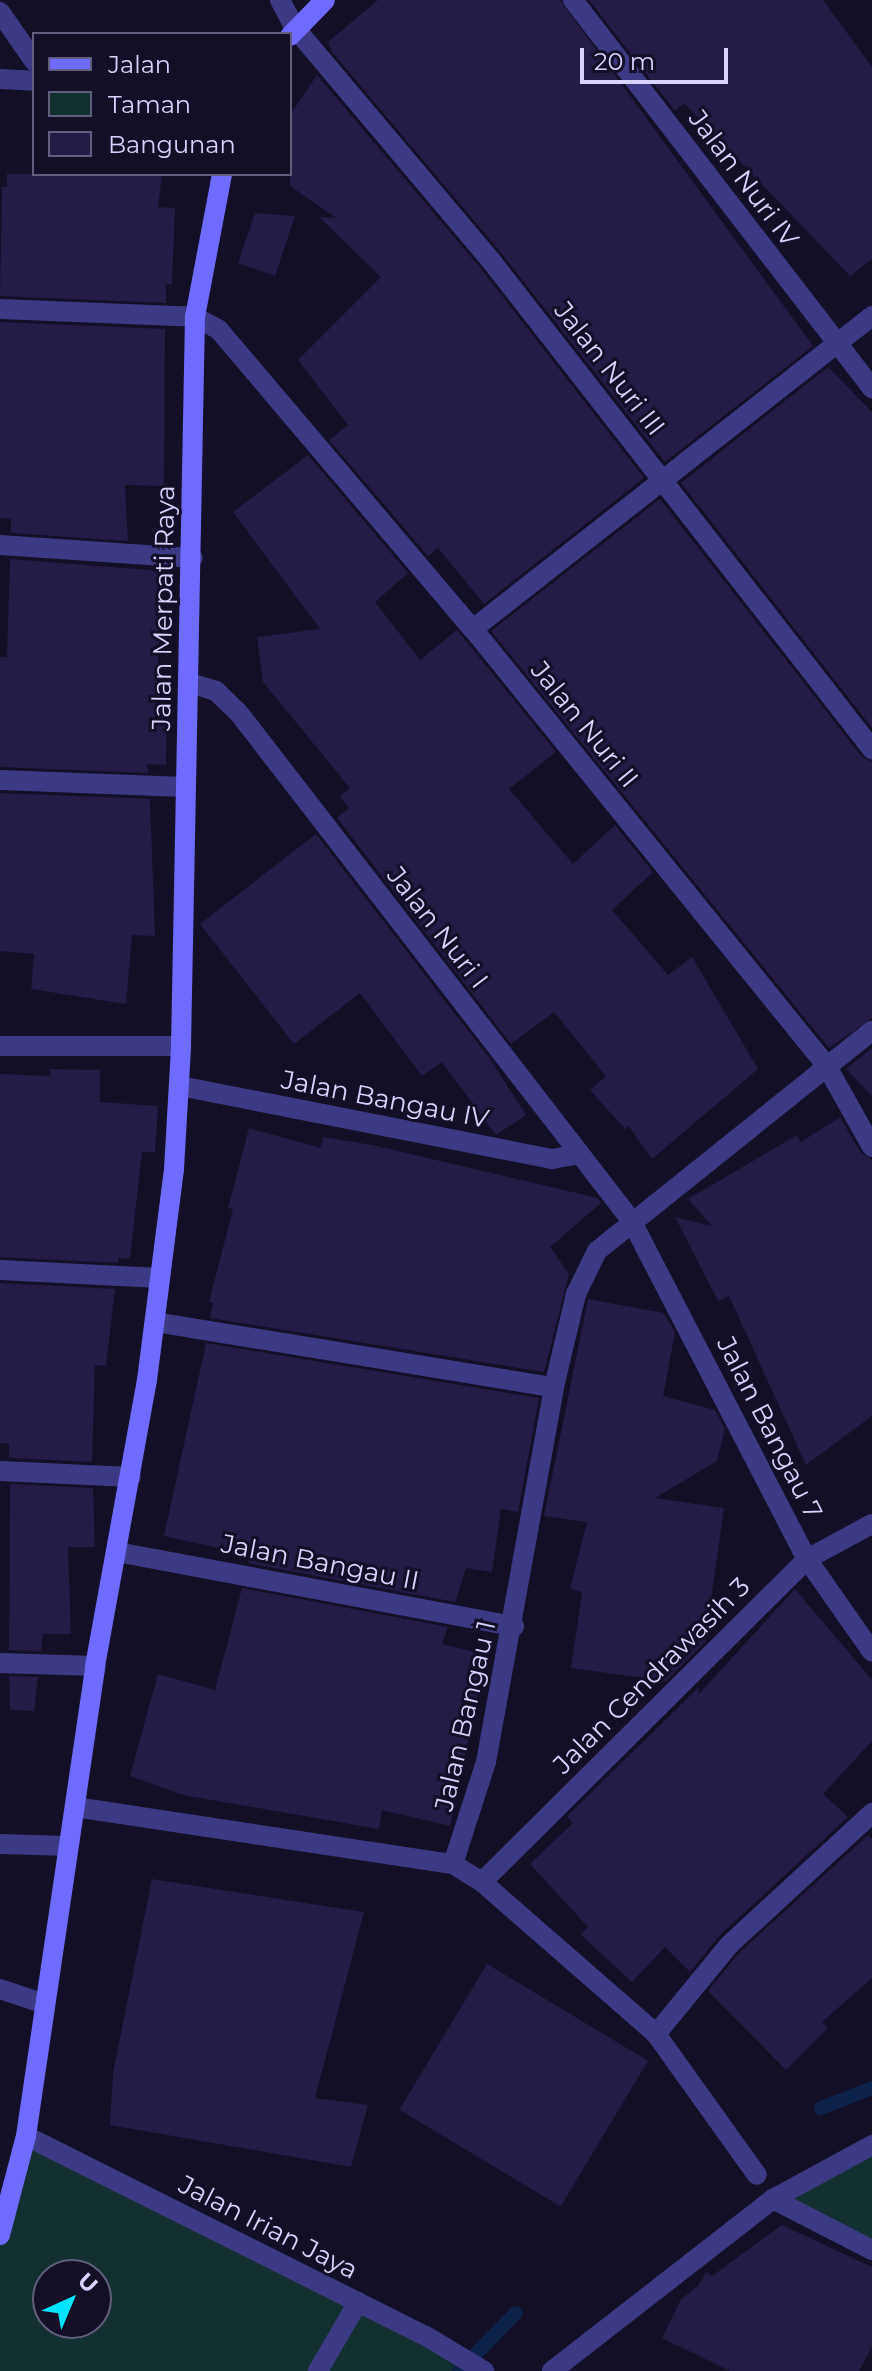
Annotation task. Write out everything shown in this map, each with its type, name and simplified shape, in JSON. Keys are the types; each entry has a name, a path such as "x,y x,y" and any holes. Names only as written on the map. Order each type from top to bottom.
{"street":[{"name":"Jalan Nuri III","path":"280,0 293,32 492,262 872,749"},
{"path":"293,32 325,0"},
{"name":"Jalan Nuri IV","path":"573,0 836,346 872,388"},
{"path":"0,12 32,58"},
{"path":"0,79 32,81"},
{"name":"Jalan Merpati Raya","path":"0,2235 6,2200 26,2136 42,2003 95,1666 131,1477 160,1278 180,1086 193,558 195,317 222,176"},
{"path":"0,309 195,317"},
{"path":"473,629 872,316"},
{"name":"Jalan Nuri II","path":"195,317 219,330 238,349 473,629 826,1065 872,1147"},
{"path":"0,545 193,558"},
{"name":"Jalan Nuri I","path":"190,683 216,691 238,712 631,1220"},
{"path":"0,780 185,787"},
{"name":"Jalan Bangau 1","path":"453,1864 486,1762 514,1626 554,1387 576,1294 597,1251 631,1220 872,1031"},
{"path":"0,1046 181,1046"},
{"name":"Jalan Bangau IV","path":"180,1086 552,1159 580,1154"},
{"name":"Jalan Bangau 7","path":"631,1220 807,1559 872,1652"},
{"path":"0,1270 160,1278"},
{"path":"155,1322 554,1387"},
{"path":"0,1471 131,1477"},
{"name":"Jalan Cendrawasih 3","path":"482,1882 807,1559 872,1524"},
{"name":"Jalan Bangau II","path":"117,1552 514,1626"},
{"path":"0,1663 95,1666"},
{"path":"75,1807 453,1864 482,1882 656,2034 757,2175"},
{"path":"656,2034 729,1945 872,1813"},
{"path":"0,1844 68,1846"},
{"path":"0,1989 42,2003"},
{"name":"Jalan Irian Jaya","path":"26,2136 426,2336 484,2371"},
{"path":"552,2371 773,2199 872,2145"},
{"path":"773,2199 872,2250"},
{"path":"318,2371 358,2302"}],"green space":[{"path":"26,2136 484,2371 0,2371 0,2235"},
{"path":"872,2145 872,2250 773,2199"}],"building":[{"path":"378,0 560,0 813,346 665,462 502,254 332,52 328,42"},
{"path":"589,0 823,0 872,67 872,259 850,276 684,103 675,111"},
{"path":"317,75 482,270 644,478 484,604 438,548 428,556 329,440 348,425 298,360 381,277 319,217 336,218 290,186 292,112"},
{"path":"7,174 162,176 158,207 175,208 172,284 166,284 166,303 0,296 2,187 7,187"},
{"path":"255,213 295,216 275,276 238,263"},
{"path":"0,322 165,329 164,486 125,485 128,541 11,533 11,519 0,518"},
{"path":"828,367 872,412 872,728 681,483"},
{"path":"308,455 408,573 375,602 420,660 457,630 556,752 509,789 573,864 615,825 653,872 612,910 668,975 692,957 758,1069 652,1159 628,1125 626,1130 590,1090 606,1076 554,1012 511,1044 337,818 349,808 340,796 350,788 263,682 257,637 320,629 233,512"},
{"path":"660,499 862,757 872,762 872,1018 829,1048 491,631"},
{"path":"10,559 162,571 159,716 167,716 166,765 147,764 148,773 0,767 0,657 7,657"},
{"path":"0,793 150,799 155,936 132,935 126,1004 31,989 34,954 0,951"},
{"path":"316,834 490,1059 526,1115 496,1135 442,1062 422,1076 360,993 294,1044 200,924"},
{"path":"872,1048 872,1096 846,1069"},
{"path":"50,1069 100,1070 100,1102 158,1106 155,1152 142,1152 130,1259 119,1258 118,1263 0,1257 0,1074 50,1076"},
{"path":"840,1117 861,1153 872,1160 872,1416 806,1465 729,1296 718,1301 675,1217 712,1226 688,1199 797,1135 801,1142"},
{"path":"249,1128 321,1148 323,1137 372,1145 598,1198 601,1203 550,1247 569,1274 544,1372 210,1318 213,1303 209,1302 233,1209 228,1208"},
{"path":"0,1283 115,1289 106,1366 95,1365 92,1462 9,1458 9,1443 0,1443"},
{"path":"588,1299 664,1313 675,1332 663,1396 715,1410 725,1429 717,1461 655,1498 724,1508 705,1642 666,1681 571,1668 582,1592 570,1589 587,1522 544,1516"},
{"path":"206,1343 539,1398 518,1512 501,1509 492,1572 466,1568 455,1602 248,1563 250,1555 164,1536"},
{"path":"10,1484 93,1488 95,1547 68,1547 71,1634 43,1634 41,1651 9,1650"},
{"path":"242,1588 448,1627 442,1644 486,1655 450,1826 382,1810 379,1829 183,1795 130,1776 158,1674 215,1690"},
{"path":"795,1589 872,1680 872,1741 823,1794 848,1817 720,1935 690,1972 665,1947 632,1982 581,1935 588,1927 530,1864 573,1823 567,1816 699,1687 698,1695"},
{"path":"9,1676 38,1677 34,1711 10,1710"},
{"path":"868,1835 872,1839 872,1978 822,2022 828,2028 786,2070 708,1991 738,1954"},
{"path":"152,1879 364,1912 315,2098 368,2105 351,2167 110,2125 113,2073"},
{"path":"487,1964 648,2061 561,2207 399,2110"},
{"path":"782,2225 872,2267 872,2347 859,2371 730,2371 662,2338 681,2299 698,2286 706,2272 712,2276"}],"waterway":[{"path":"821,2108 872,2088"},
{"path":"459,2371 516,2313"}]}
